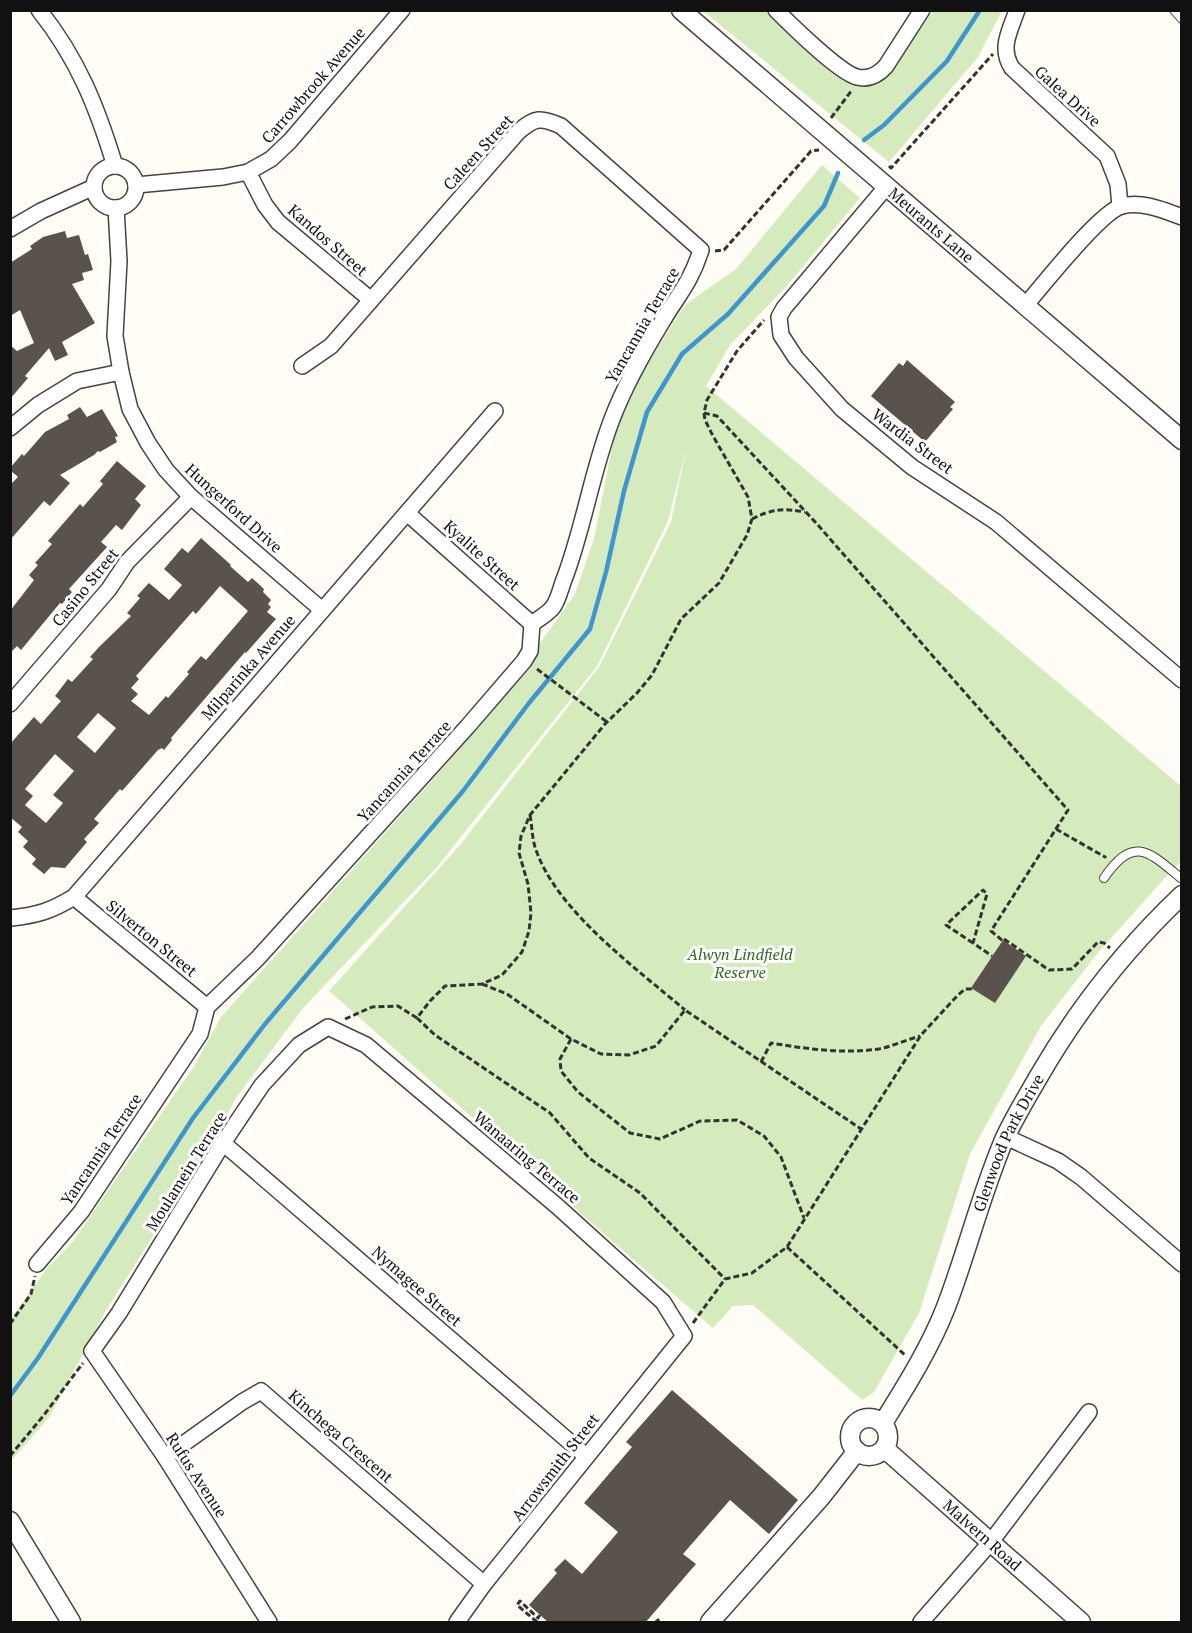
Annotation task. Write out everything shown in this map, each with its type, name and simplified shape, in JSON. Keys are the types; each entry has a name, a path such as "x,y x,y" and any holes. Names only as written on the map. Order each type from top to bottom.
{"street":[{"path":"39,10 53,28 77,68 100,117 115,166"},
{"name":"Carrowbrook Avenue","path":"136,185 223,177 249,172 271,159 290,141 402,10"},
{"name":"Meurants Lane","path":"681,10 1182,441"},
{"path":"776,10 842,69 857,77 866,78 880,73 886,66 922,10"},
{"path":"1005,47 1017,10"},
{"name":"Galea Drive","path":"1005,47 1007,61 1012,68 1107,156 1118,184 1120,206"},
{"name":"Caleen Street","path":"302,366 331,346 531,120 547,119 561,126 701,250"},
{"path":"115,166 130,172 136,185 136,192 129,204 116,208 108,207 99,200 94,187 100,172 115,166"},
{"name":"Kandos Street","path":"249,172 265,205 278,222 371,300"},
{"path":"779,317 784,308 887,186"},
{"path":"10,229 41,211 94,187"},
{"path":"1025,306 1099,221 1120,206 1144,205 1182,217"},
{"name":"Hungerford Drive","path":"116,208 119,261 115,336 120,372 130,409 166,470 191,497 322,610"},
{"name":"Yancannia Terrace","path":"37,1264 81,1212 200,1034 207,1007 257,959 524,661 530,651 532,624 553,608 583,521 599,456 627,383 663,320 686,288 695,271 701,250"},
{"name":"Wardia Street","path":"779,317 782,334 796,358 842,409 912,467 996,522 1182,680"},
{"path":"10,428 38,405 77,381 120,372"},
{"name":"Milparinka Avenue","path":"11,919 53,910 74,897 495,411"},
{"name":"Casino Street","path":"10,704 95,607 127,562 191,497"},
{"name":"Kyalite Street","path":"407,513 532,624"},
{"name":"Glenwood Park Drive","path":"883,1423 920,1361 945,1310 1005,1137 1052,1054 1097,986 1138,938 1182,895"},
{"name":"Silverton Street","path":"74,897 207,1007"},
{"name":"Moulamein Terrace","path":"92,1351 119,1313 223,1143 262,1085 299,1045 328,1028"},
{"name":"Wanaaring Terrace","path":"328,1028 366,1045 557,1206 663,1302 684,1335"},
{"path":"1005,1137 1058,1161 1081,1177 1182,1264"},
{"name":"Nymagee Street","path":"223,1143 586,1456"},
{"name":"Arrowsmith Street","path":"457,1623 484,1584 684,1335"},
{"name":"Rufus Avenue","path":"92,1351 165,1457 269,1623"},
{"name":"Kinchega Crescent","path":"165,1457 261,1391 484,1584"},
{"path":"921,1623 990,1543 1089,1412"},
{"path":"873,1418 883,1423 889,1438 885,1449 868,1456 857,1451 850,1440 852,1428 856,1422 873,1418"},
{"name":"Malvern Road","path":"885,1449 1081,1623"},
{"path":"710,1623 821,1497 857,1451"},
{"path":"10,1521 71,1623"}],"lane":[{"path":"1174,10 1182,19"},
{"path":"1104,878 1116,861 1131,852 1145,852 1182,879"}],"path":[{"path":"891,168 995,51 1005,47"},
{"path":"831,118 853,89"},
{"path":"701,250 721,252 724,250 811,151 819,150"},
{"path":"417,1018 430,1000 445,986 482,984 501,975 522,952 529,931 531,913 528,884 519,853 521,836 530,815 607,722 638,693 652,675 681,619 718,583 747,535 752,519 748,497 713,436 704,413 707,400 736,351 761,321 770,317 779,317"},
{"path":"704,413 717,416 806,512 1068,810 991,931 1049,970 1072,969 1098,942 1111,949"},
{"path":"752,519 777,509 806,512"},
{"path":"543,673 607,722"},
{"path":"530,815 535,847 552,883 588,926 685,1010 861,1129"},
{"path":"973,943 987,894 983,890 946,925 992,956"},
{"path":"482,984 507,994 571,1039 601,1053 629,1055 656,1046 685,1010"},
{"path":"684,1335 725,1279 752,1273 787,1247 921,1035 957,996 965,989 973,989"},
{"path":"328,1028 372,1007 398,1006 417,1018 435,1035 550,1113 589,1158 640,1193 725,1279"},
{"path":"760,1062 771,1043 808,1049 853,1051 881,1048 921,1035"},
{"path":"571,1039 560,1059 561,1071 578,1092 630,1133 660,1139 700,1121 737,1120 764,1136 781,1156 804,1218"},
{"path":"787,1247 905,1355"},
{"path":"10,1324 31,1294 37,1264"},
{"path":"10,1456 92,1351"},
{"path":"537,1623 517,1605 520,1601 538,1618 540,1615"},
{"path":"656,1623 659,1619"}],"green space":[{"path":"703,11 767,11 844,81 865,86 887,76 933,11 1002,11 978,57 889,162"},
{"name":"Alwyn Lindfield Reserve","path":"822,165 860,198 785,288 730,345 706,386 1182,787 1181,862 1096,955 1041,1026 970,1154 919,1313 874,1392 862,1400 753,1305 733,1306 713,1328 329,991 460,845 599,667 671,522 687,445 668,521 597,666 437,867 303,1008 236,1098 211,1144 105,1312 50,1416 11,1461 11,1319 47,1268 71,1244 193,1068 221,1017 442,769 496,705 575,594 594,539 615,432 644,369 685,305 736,269"}],"building":[{"path":"65,231 67,238 79,235 85,255 88,254 93,270 82,273 84,280 72,284 95,323 62,342 68,355 55,361 49,348 25,376 28,378 10,399 10,345 17,351 34,343 20,310 10,316 10,263 32,249 30,246 43,237"},
{"path":"907,360 955,402 950,407 953,409 925,442 871,396 899,363 903,366"},
{"path":"80,407 87,417 102,409 118,436 115,437 117,442 60,475 70,483 50,506 44,501 10,540 10,485 18,477 10,468 45,432 69,419 67,415"},
{"path":"117,461 146,486 135,499 141,505 122,530 116,525 101,542 107,547 69,589 72,592 62,604 60,603 21,650 17,646 10,653 10,611 34,580 29,575 38,565 35,563 52,544 48,541 80,504 83,507 103,484 100,481"},
{"path":"201,538 248,582 252,578 264,589 263,592 271,600 268,604 271,607 267,612 276,619 171,738 172,740 164,750 162,748 158,750 94,819 99,823 84,839 87,842 65,868 51,867 44,874 32,864 36,859 23,847 28,841 18,832 22,827 10,817 10,744 34,717 41,724 61,701 55,696 68,679 72,682 93,659 90,657 131,616 127,613 140,598 137,596 149,583 169,600 182,585 164,569 182,548 188,553","holes":["220,586 248,611 206,660 201,656 168,698 166,696 149,715 131,701 138,694 131,688 139,679 136,676 193,611 196,614","98,713 116,728 95,753 77,737","55,754 74,771 53,795 63,803 46,823 25,805 33,796 25,789"]},
{"path":"1003,940 1026,956 995,1003 971,988"},
{"path":"672,1390 798,1500 769,1534 730,1500 683,1554 696,1564 645,1623 549,1623 529,1605 557,1573 554,1570 565,1559 582,1574 618,1532 584,1503 632,1447 626,1442"}],"waterway":[{"path":"864,140 884,125 947,61 980,10"},
{"path":"10,1396 38,1358 193,1118 265,1024 463,791 529,703 590,629 606,572 624,491 647,412 682,354 728,314 824,206 838,173"}]}
